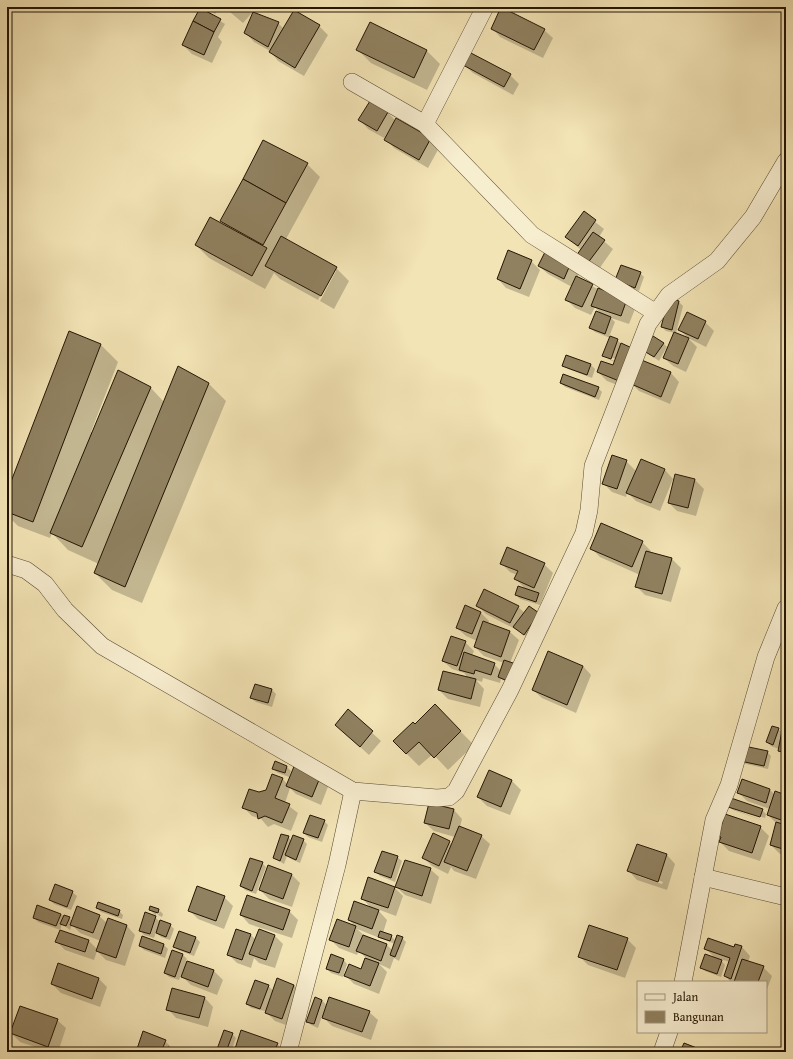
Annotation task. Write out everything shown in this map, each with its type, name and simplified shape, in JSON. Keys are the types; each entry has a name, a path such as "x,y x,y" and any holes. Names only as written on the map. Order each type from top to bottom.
{"street":[{"path":"425,124 484,7"},
{"path":"352,82 425,124 532,235 656,313"},
{"path":"7,564 26,570 45,584 65,610 102,646 353,791 437,798 449,797 456,791 510,690 584,533 589,510 593,466 648,324 668,295 717,261 753,217 786,161"},
{"path":"683,981 714,820 729,785 766,657 786,608"},
{"path":"288,1052 337,865 353,791"},
{"path":"703,877 786,897"},
{"path":"662,1052 669,1033"}],"building":[{"path":"501,7 545,29 534,50 491,29"},
{"path":"200,8 221,19 214,32 193,21"},
{"path":"294,10 320,25 295,68 269,52"},
{"path":"253,12 279,22 268,47 244,33"},
{"path":"193,21 214,32 204,55 182,45"},
{"path":"370,22 427,50 414,78 356,50"},
{"path":"469,52 511,74 504,87 463,65"},
{"path":"370,101 388,112 377,131 358,120"},
{"path":"396,118 431,138 419,160 384,140"},
{"path":"263,140 308,163 286,203 243,179"},
{"path":"243,179 286,203 263,245 220,221"},
{"path":"584,211 596,220 578,246 565,237"},
{"path":"210,217 267,248 252,276 195,245"},
{"path":"593,232 605,240 587,264 576,256"},
{"path":"281,236 337,267 321,296 265,266"},
{"path":"508,250 532,260 520,289 497,279"},
{"path":"545,252 570,265 564,279 538,266"},
{"path":"621,265 641,272 635,288 615,280"},
{"path":"576,276 593,284 582,307 565,300"},
{"path":"598,288 627,299 621,316 591,306"},
{"path":"669,298 679,301 672,330 661,327"},
{"path":"596,311 611,317 605,334 589,328"},
{"path":"687,312 706,321 698,339 678,330"},
{"path":"69,331 101,344 33,522 7,512 7,492"},
{"path":"674,332 689,338 678,364 663,358"},
{"path":"610,336 618,339 611,359 602,356"},
{"path":"653,336 664,343 654,357 644,351"},
{"path":"621,343 632,348 619,381 597,372 601,361 613,365"},
{"path":"566,355 591,364 587,375 562,366"},
{"path":"639,359 671,372 661,397 629,383"},
{"path":"178,366 209,383 125,587 94,573"},
{"path":"118,370 151,387 82,547 50,533"},
{"path":"563,374 599,387 595,397 560,383"},
{"path":"612,455 627,460 617,489 602,484"},
{"path":"641,459 665,469 651,503 626,493"},
{"path":"675,474 695,479 688,508 668,503"},
{"path":"601,523 643,541 632,567 590,549"},
{"path":"507,547 545,563 534,588 514,579 518,571 500,564"},
{"path":"646,551 672,558 662,594 635,587"},
{"path":"518,586 539,593 536,602 515,595"},
{"path":"484,589 519,606 510,623 476,606"},
{"path":"465,605 481,612 472,634 456,628"},
{"path":"529,606 539,613 524,635 513,627"},
{"path":"483,621 510,631 501,657 474,647"},
{"path":"451,636 466,641 457,666 442,661"},
{"path":"548,651 583,666 567,705 532,690"},
{"path":"464,652 495,663 491,675 475,670 474,674 459,670"},
{"path":"504,660 516,664 510,682 498,677"},
{"path":"443,671 476,679 471,699 438,690"},
{"path":"255,684 272,689 268,703 250,698"},
{"path":"435,704 461,731 434,758 419,742 406,754 393,741 413,722 415,724"},
{"path":"348,709 373,731 360,747 335,725"},
{"path":"772,726 779,728 773,745 766,742"},
{"path":"782,731 786,732 786,753 778,751"},
{"path":"744,746 768,751 764,766 740,761"},
{"path":"275,761 287,766 285,773 272,769"},
{"path":"295,764 321,775 312,797 286,786"},
{"path":"489,770 512,780 501,807 477,797"},
{"path":"272,774 283,778 275,798 290,804 282,823 265,816 258,819 257,813 242,808 249,789 259,792 266,790"},
{"path":"742,779 770,789 766,803 737,793"},
{"path":"775,791 786,795 784,821 767,815"},
{"path":"731,798 763,809 760,817 728,807"},
{"path":"429,803 454,809 449,829 424,823"},
{"path":"725,814 761,826 752,853 719,842 721,837 718,836"},
{"path":"310,815 325,820 318,838 303,833"},
{"path":"776,822 786,825 786,850 770,845"},
{"path":"459,826 482,835 467,871 444,862"},
{"path":"433,833 450,841 439,866 422,858"},
{"path":"281,834 289,836 280,861 273,858"},
{"path":"293,835 304,839 296,860 285,855"},
{"path":"637,844 667,854 658,882 627,871"},
{"path":"382,851 398,856 391,878 374,872"},
{"path":"250,858 263,862 252,891 240,886"},
{"path":"405,860 431,868 422,896 395,887"},
{"path":"268,865 292,874 283,899 259,890"},
{"path":"368,877 395,887 388,908 361,899"},
{"path":"55,884 73,891 67,907 49,900"},
{"path":"197,886 225,896 216,921 188,911"},
{"path":"247,895 290,910 283,930 240,915"},
{"path":"354,901 379,910 372,929 348,920"},
{"path":"98,902 120,910 118,916 96,908"},
{"path":"37,905 61,914 56,926 33,918"},
{"path":"77,906 100,915 93,933 70,925"},
{"path":"150,906 159,909 158,913 149,910"},
{"path":"145,912 156,916 150,934 139,931"},
{"path":"64,915 70,917 66,926 60,924"},
{"path":"108,918 127,925 116,958 96,951"},
{"path":"337,919 356,926 349,947 329,940"},
{"path":"160,920 171,924 166,937 156,933"},
{"path":"589,925 628,938 617,970 578,957"},
{"path":"236,929 251,934 242,960 227,955"},
{"path":"259,929 275,935 266,960 249,954"},
{"path":"60,930 89,940 85,952 55,942"},
{"path":"179,931 196,937 190,953 173,947"},
{"path":"380,931 392,935 390,941 378,937"},
{"path":"363,935 387,944 381,961 356,951"},
{"path":"397,935 403,937 395,957 390,955"},
{"path":"142,936 164,944 161,954 139,946"},
{"path":"708,938 734,947 735,944 742,946 731,979 724,976 730,958 704,949"},
{"path":"172,950 183,954 175,977 164,973"},
{"path":"331,954 344,959 339,973 326,969"},
{"path":"705,954 722,960 717,974 700,968"},
{"path":"365,958 379,963 370,986 344,976 349,964 361,969"},
{"path":"742,959 764,966 758,981 734,981"},
{"path":"187,961 214,970 208,987 181,977"},
{"path":"58,963 99,978 92,999 51,984"},
{"path":"277,978 294,985 282,1019 265,1013"},
{"path":"255,980 269,985 260,1009 246,1004"},
{"path":"172,988 205,997 199,1018 166,1010"},
{"path":"315,997 322,1000 314,1024 306,1022"},
{"path":"329,997 370,1011 362,1032 322,1018"},
{"path":"20,1006 58,1019 48,1047 10,1033"},
{"path":"224,1030 233,1033 226,1052 216,1052"},
{"path":"241,1030 278,1043 274,1052 234,1052"},
{"path":"143,1031 166,1040 161,1052 136,1052"},
{"path":"684,1043 707,1052 680,1052"},
{"path":"168,1047 176,1050 175,1052 166,1052"}]}
